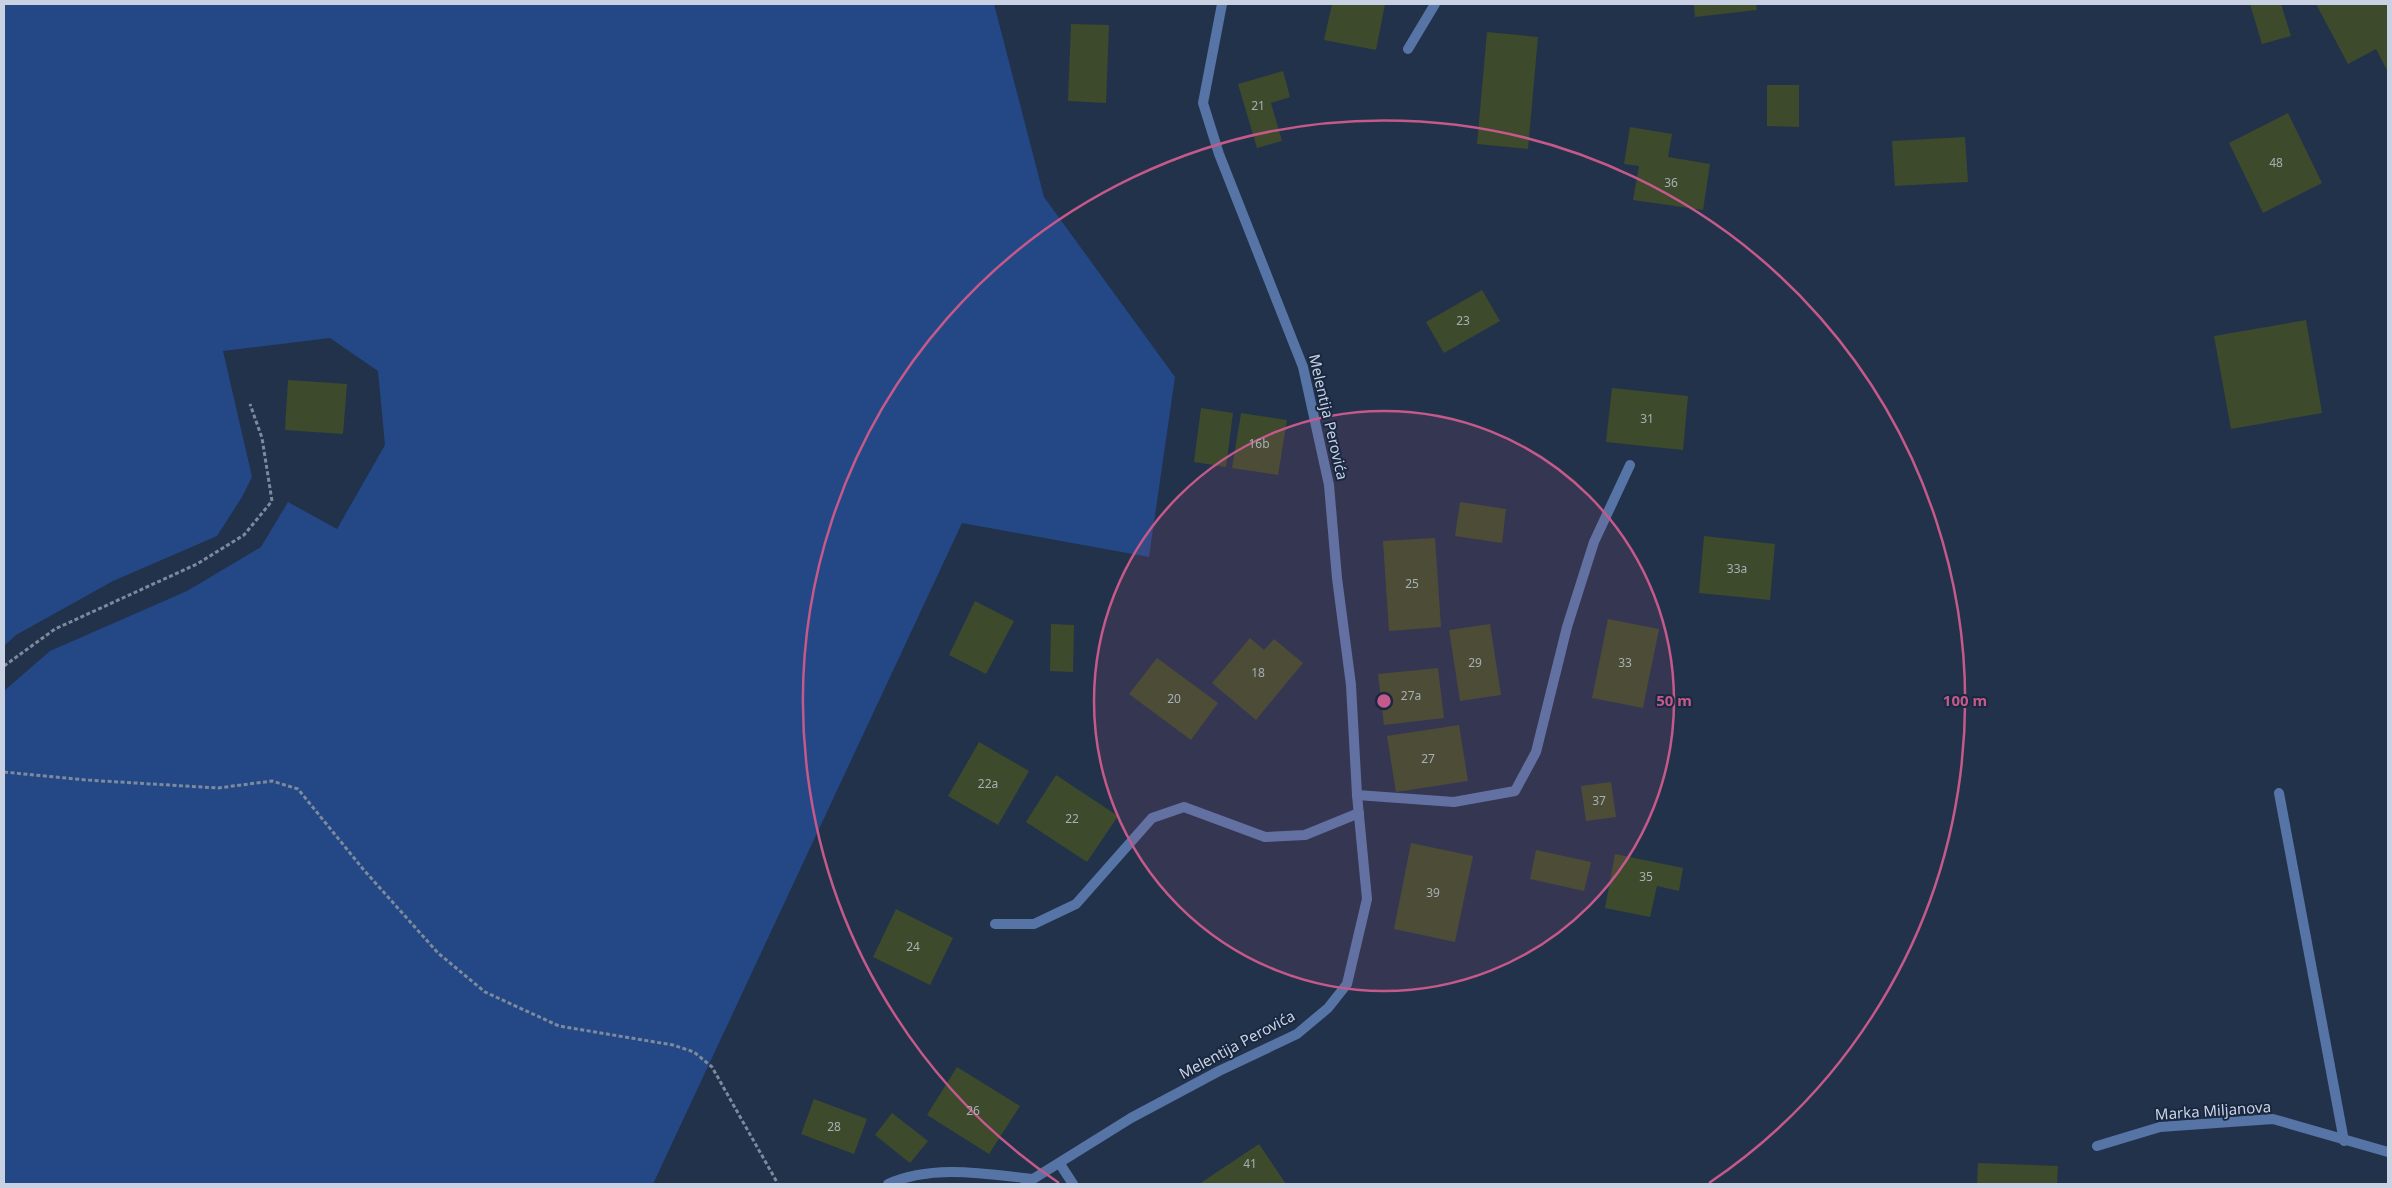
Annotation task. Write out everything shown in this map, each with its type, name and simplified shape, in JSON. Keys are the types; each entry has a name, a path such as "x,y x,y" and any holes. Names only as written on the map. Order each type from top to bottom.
{"street":[{"name":"Melentija Perovića","path":"1029,1182 1131,1118 1219,1071 1297,1034 1328,1008 1347,984 1367,899 1357,795 1351,684 1337,578 1329,485 1303,367 1219,154 1203,103 1222,4"},
{"path":"1408,49 1435,4"},
{"path":"1357,795 1454,802 1515,792 1536,752 1567,627 1594,542 1630,465"},
{"path":"2279,793 2344,1141"},
{"path":"995,924 1034,924 1076,904 1152,818 1184,807 1265,837 1305,835 1359,813"},
{"name":"Marka Miljanova","path":"2097,1146 2160,1127 2273,1119 2344,1141 2388,1152"},
{"path":"1060,1164 1073,1184"},
{"path":"888,1184 906,1176 967,1172 1029,1182"}],"path":[{"path":"4,666 55,629 197,564 244,535 272,501 262,438 250,404"},
{"path":"4,772 86,780 218,788 272,781 298,789 363,869 438,953 485,992 559,1026 673,1046 694,1052 712,1067 778,1184"}],"shaded area":[{"path":"4,4 994,4 1044,197 1175,377 1149,557 962,523 653,1184 4,1184 4,691 50,651 187,591 261,547 288,502 337,529 385,445 378,371 330,338 223,351 252,477 242,497 217,536 113,581 16,635 4,646"}],"building":[{"path":"1332,4 1385,4 1376,50 1324,40"},
{"path":"1694,4 1756,4 1757,10 1695,17"},
{"path":"2250,4 2281,4 2291,36 2262,44"},
{"path":"2316,4 2388,4 2388,72 2376,49 2348,64"},
{"path":"1071,24 1109,25 1106,103 1068,101"},
{"path":"1487,32 1538,37 1528,149 1477,144"},
{"path":"1283,71 1290,97 1271,103 1282,141 1257,148 1238,84"},
{"path":"1767,85 1799,85 1799,127 1767,126"},
{"path":"2288,113 2322,183 2263,213 2229,143"},
{"path":"1630,127 1672,134 1668,157 1710,164 1703,210 1633,200 1639,166 1624,164"},
{"path":"1965,137 1968,182 1895,186 1892,141"},
{"path":"1482,290 1500,321 1444,353 1426,322"},
{"path":"2306,320 2322,413 2231,429 2214,336"},
{"path":"288,380 347,384 343,434 285,430"},
{"path":"1612,388 1688,396 1683,450 1606,442"},
{"path":"1201,408 1233,413 1226,467 1194,462"},
{"path":"1241,413 1287,420 1278,475 1232,468"},
{"path":"1460,502 1506,509 1502,543 1455,536"},
{"path":"1704,536 1775,544 1770,600 1699,593"},
{"path":"1435,538 1441,627 1389,631 1383,541"},
{"path":"975,601 1014,621 986,674 949,655"},
{"path":"1608,619 1659,629 1643,708 1592,698"},
{"path":"1051,624 1074,625 1073,672 1050,671"},
{"path":"1490,624 1501,695 1460,701 1449,630"},
{"path":"1250,638 1264,650 1274,639 1303,663 1256,720 1212,683"},
{"path":"1157,658 1218,703 1191,740 1129,694"},
{"path":"1438,668 1444,718 1384,725 1378,674"},
{"path":"1459,725 1468,781 1396,792 1387,736"},
{"path":"979,742 1029,771 998,825 948,796"},
{"path":"1056,775 1118,816 1087,862 1026,822"},
{"path":"1611,782 1616,817 1586,821 1581,786"},
{"path":"1411,843 1473,856 1455,942 1394,929"},
{"path":"1536,850 1591,862 1584,891 1530,879"},
{"path":"1615,854 1683,868 1679,891 1657,886 1650,917 1605,908"},
{"path":"896,909 953,938 930,985 873,957"},
{"path":"957,1067 1020,1106 989,1154 927,1115"},
{"path":"814,1099 867,1119 854,1154 801,1134"},
{"path":"892,1113 928,1141 910,1163 875,1135"},
{"path":"1259,1144 1286,1184 1199,1184"},
{"path":"1978,1163 2058,1166 2057,1184 1977,1184"}]}
